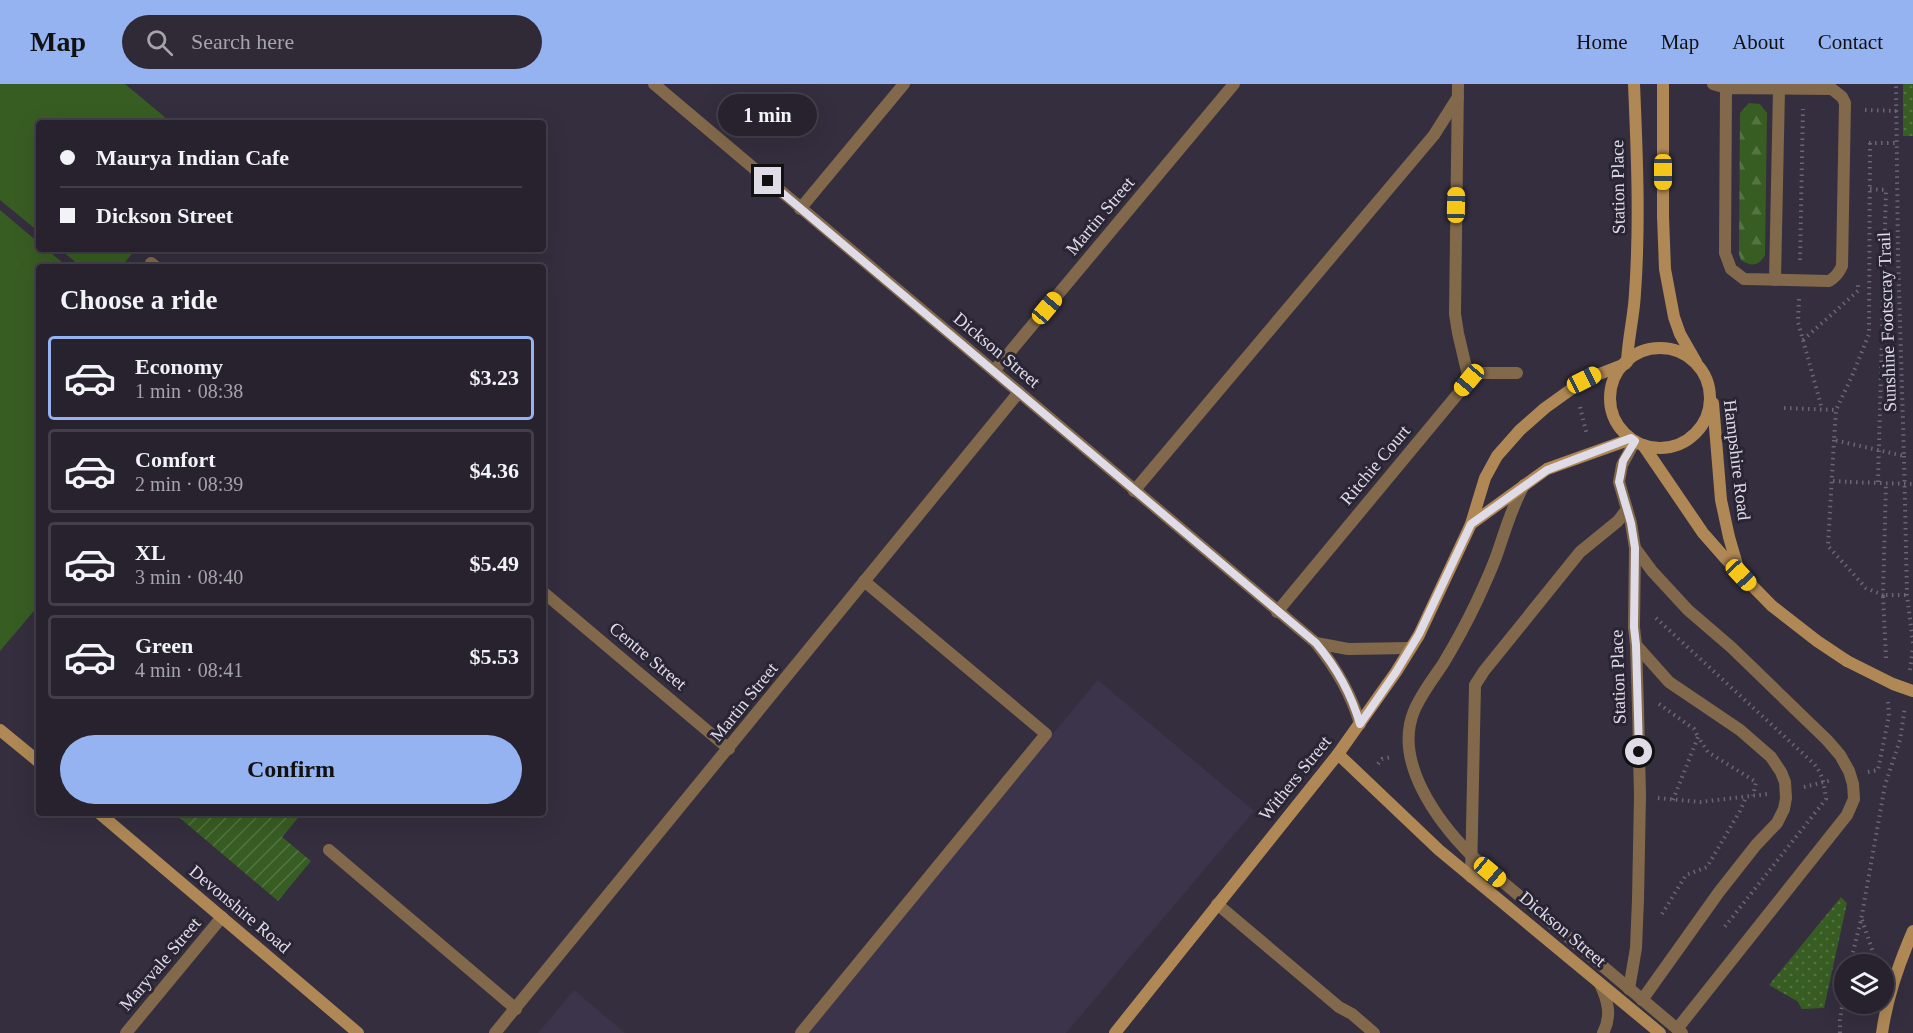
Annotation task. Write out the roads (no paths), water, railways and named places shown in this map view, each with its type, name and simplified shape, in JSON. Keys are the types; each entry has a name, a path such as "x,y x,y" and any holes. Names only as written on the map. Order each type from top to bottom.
{"street":[{"name":"Dickson Street","path":"654,84 1316,643 1343,681 1360,724"},
{"path":"800,209 904,84"},
{"name":"Martin Street","path":"994,371 1234,84"},
{"name":"Station Place","path":"1626,363 1635,292 1638,225 1634,84"},
{"path":"1663,84 1663,216 1669,301 1677,326 1700,369 1708,384 1710,401 1706,417 1691,437 1676,446 1651,447 1636,441 1619,427 1611,402 1611,394 1615,378 1626,363 1644,351 1665,349 1684,355 1700,369"},
{"path":"1713,84 1779,89 1812,87 1832,89 1845,103 1842,266 1840,272 1829,281 1744,279 1731,269 1725,253 1726,86"},
{"path":"1775,280 1779,89"},
{"path":"1458,90 1455,314 1469,380"},
{"path":"1134,491 1434,135 1458,90"},
{"name":"Withers Street","path":"1115,1033 1338,754 1411,648 1471,524 1491,466 1520,430 1545,408 1584,380 1626,363"},
{"path":"1469,380 1481,373 1517,373"},
{"name":"Ritchie Court","path":"1277,612 1469,380"},
{"name":"Hampshire Road","path":"1708,384 1715,414 1721,500 1734,558 1741,575"},
{"name":"Martin Street","path":"495,1033 1019,392"},
{"name":"Station Place","path":"1629,989 1636,948 1640,796 1634,627 1635,548 1627,509 1620,489 1619,476 1623,461 1636,441"},
{"name":"Withers Street","path":"1471,524 1525,484 1554,466 1636,441"},
{"name":"Hampshire Road","path":"1636,441 1703,533 1772,606 1847,661 1893,684 1913,691"},
{"path":"1525,484 1515,502 1496,558 1479,597 1455,644 1413,712 1409,732 1414,769 1423,793 1445,828 1472,856 1680,1031 1847,815 1854,799 1853,784 1846,764 1827,740 1731,647 1688,610 1652,571 1635,548"},
{"path":"1471,876 1475,685 1576,555 1618,521 1627,509"},
{"path":"801,1033 1046,734 864,581"},
{"name":"Centre Street","path":"546,595 729,748"},
{"name":"Dickson Street","path":"1316,643 1348,649 1411,648"},
{"path":"1636,645 1670,682 1740,730 1771,757 1785,782 1786,798 1784,809 1777,823 1756,845 1719,892 1642,1000"},
{"path":"0,730 36,760"},
{"name":"Dickson Street","path":"1338,754 1424,836 1660,1033"},
{"name":"Devonshire Road","path":"103,816 358,1033"},
{"path":"329,850 516,1009"},
{"path":"1217,904 1339,1007 1352,1014 1374,1033"},
{"name":"Maryvale Street","path":"126,1033 222,917"},
{"path":"1882,1033 1890,995 1913,931"},
{"path":"1600,984 1608,1007 1608,1020 1603,1033"}]}
